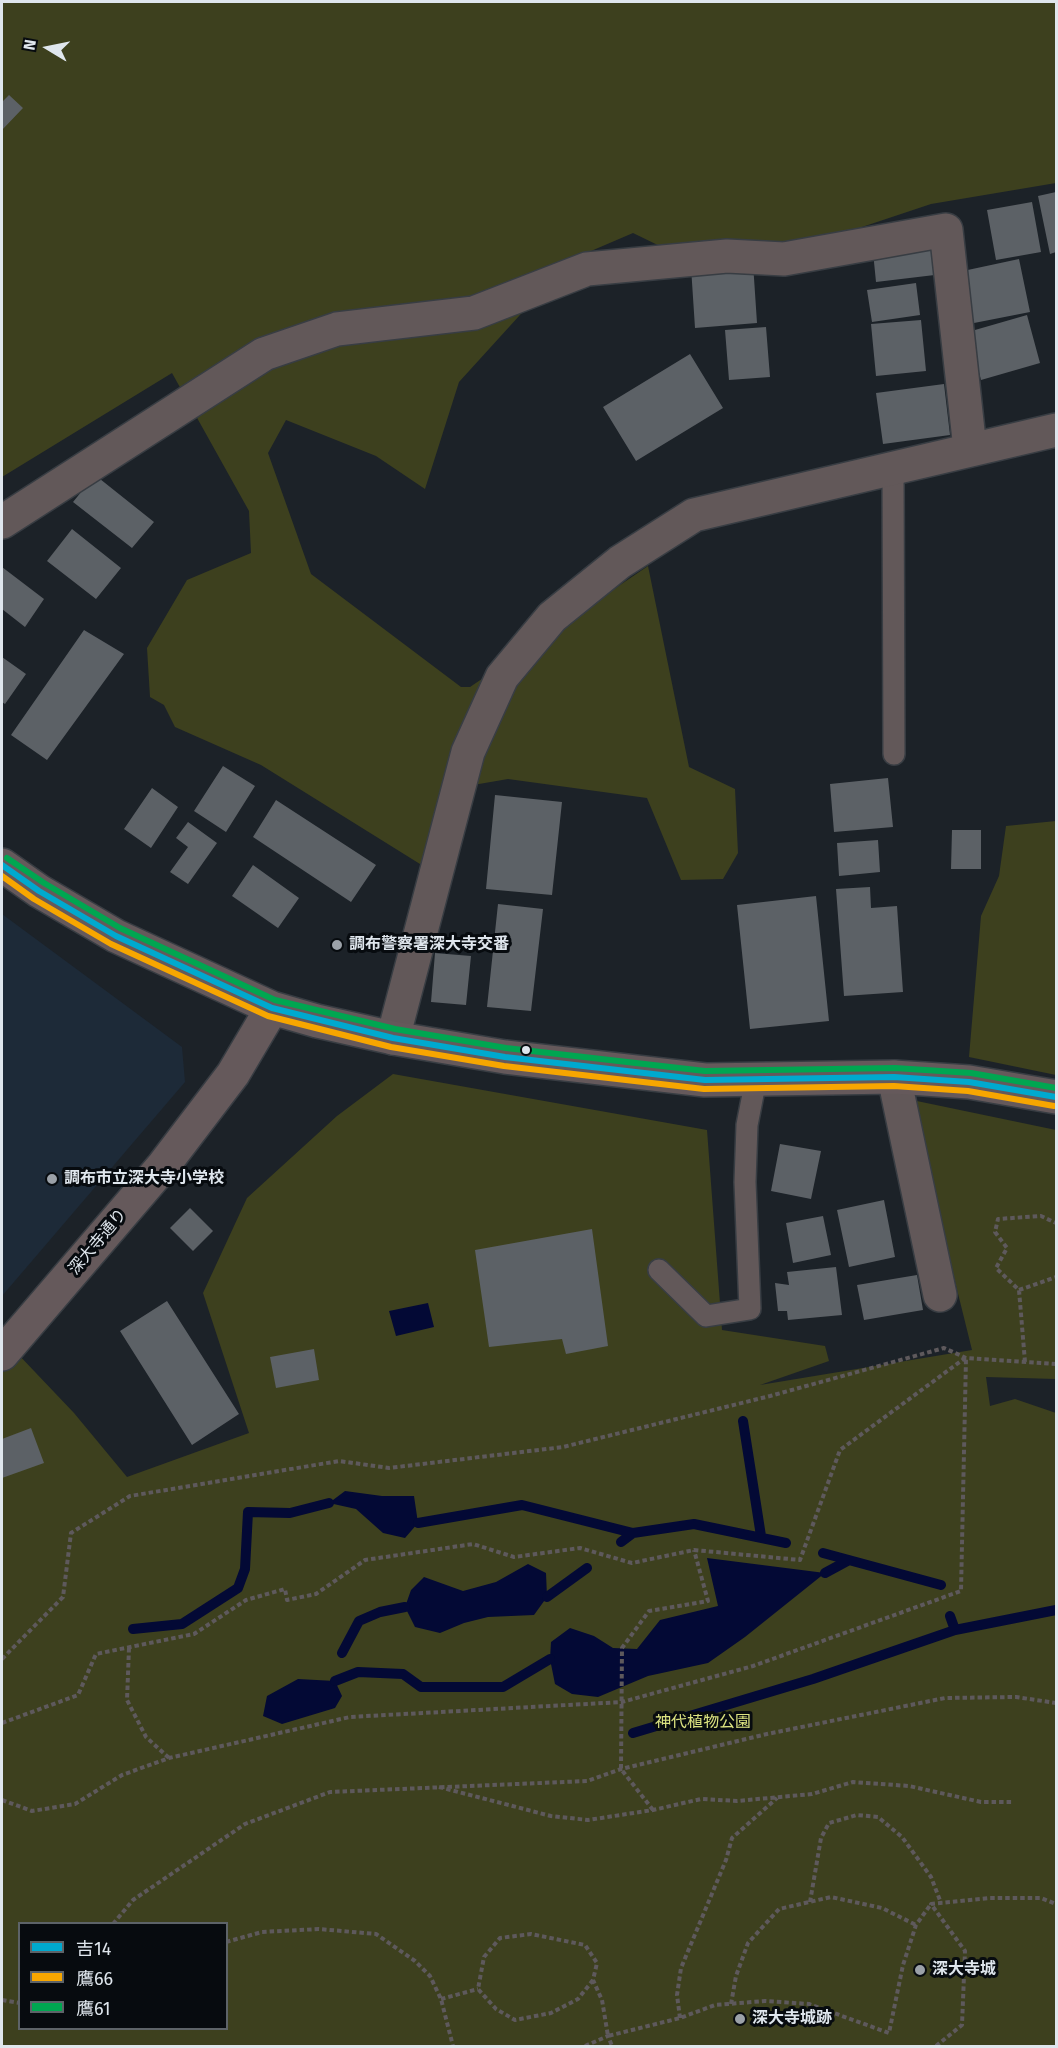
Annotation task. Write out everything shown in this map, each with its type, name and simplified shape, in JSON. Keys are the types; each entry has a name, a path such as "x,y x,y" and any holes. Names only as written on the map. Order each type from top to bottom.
{"main road":[{"path":"2,865 49,898 116,936 272,1008 393,1038 505,1057 705,1080 894,1077 969,1082 1056,1097"},
{"name":"深大寺通り","path":"2,1354 163,1166 233,1074 272,1008"}],"street":[{"path":"2,522 264,354 337,329 474,313 588,269 727,256 784,259 946,230 970,449"},
{"path":"393,1038 468,752 502,677 552,617 620,562 694,515 1056,430"},
{"path":"894,1077 940,1295"}],"lane":[{"path":"893,469 894,754"},
{"path":"659,1270 706,1316 750,1309 745,1182 747,1125 756,1079"}],"path":[{"path":"1025,1362 1019,1290 996,1268 1007,1248 995,1232 998,1219 1041,1216 1056,1223"},
{"path":"1019,1290 1056,1277"},
{"path":"2,1659 63,1597 71,1533 130,1496 339,1461 389,1468 563,1447 770,1396 944,1348 966,1358 1056,1364"},
{"path":"2,1723 78,1695 96,1654 194,1634 246,1600 285,1589 287,1600 316,1594 365,1560 473,1544 514,1557 579,1548 632,1563 694,1550 800,1560 840,1450 966,1358"},
{"path":"2,1800 32,1811 75,1804 123,1775 169,1758 350,1717 621,1702 753,1666 961,1591 966,1358"},
{"path":"653,1810 621,1769 622,1648 649,1611 708,1600 694,1550"},
{"path":"129,1648 127,1700 146,1737 169,1758"},
{"path":"114,1922 133,1900 245,1824 330,1791 432,1785 587,1781 621,1769 766,1734 945,1698 1016,1697 1056,1703"},
{"path":"432,1785 551,1816 588,1820 653,1810 701,1799 737,1801 812,1794 853,1782 909,1786 981,1802 1014,1802"},
{"path":"680,2019 677,1995 681,1968 726,1860 732,1838 778,1797"},
{"path":"810,1902 821,1838 829,1822 857,1815 878,1818 902,1837 931,1877 941,1903"},
{"path":"731,2004 736,1977 748,1943 779,1909 831,1897 882,1908 916,1925"},
{"path":"585,2046 608,2036 680,2019 715,2005 765,2001 809,2004 889,2033 903,1965 916,1925 931,1904 990,1898 1041,1898 1056,1904"},
{"path":"931,1904 965,1951 962,2025 936,2046"},
{"path":"228,1941 262,1932 308,1929 376,1934 430,1976 441,1999 453,2046"},
{"path":"531,1934 585,1945 597,1963 593,1980 578,1999 550,2013 515,2020 496,2009 478,1989 484,1957 500,1938 531,1934"},
{"path":"593,1980 602,2000 612,2046"},
{"path":"441,1999 478,1989"},
{"path":"2,2000 18,2003"}],"shaded area":[{"name":"調布市立深大寺小学校","path":"2,914 182,1047 185,1082 2,1296"},
{"path":"428,1303 434,1327 396,1336 389,1311"},
{"path":"345,1491 382,1496 414,1496 418,1523 405,1538 383,1533 356,1509 329,1503"},
{"path":"707,1558 825,1573 745,1637 708,1663 648,1676 598,1697 572,1694 555,1684 550,1659 551,1642 570,1628 594,1636 613,1648 637,1649 660,1620 718,1606"},
{"path":"528,1564 546,1573 547,1597 534,1615 488,1617 464,1623 440,1633 415,1627 405,1607 411,1590 424,1577 463,1591 496,1582"},
{"path":"298,1679 335,1681 342,1696 335,1708 282,1724 263,1716 267,1696"}],"green space":[{"path":"2,2 1056,2 1056,183 931,204 826,239 670,251 633,233 570,260 459,382 425,489 376,456 286,420 268,453 311,574 461,687 470,687 648,566 689,767 735,789 738,853 723,879 681,880 647,798 508,779 450,789 433,861 420,864 261,765 175,727 164,705 150,697 147,648 187,580 251,553 249,511 172,373 2,477"},
{"path":"1056,821 1056,1075 969,1057 981,916 999,876 1006,826"},
{"name":"神代植物公園","path":"393,1074 707,1130 722,1330 825,1346 829,1361 760,1385 972,1350 947,1249 938,1244 912,1100 1056,1130 1056,1379 986,1377 990,1406 1015,1399 1056,1413 1056,2046 2,2046 2,1369 16,1352 74,1413 127,1477 249,1433 203,1293 247,1198 337,1116"}],"building":[{"path":"9,95 23,108 2,130 2,102"},
{"path":"1056,192 1056,252 1050,254 1038,196"},
{"path":"1032,202 1041,252 996,260 987,210"},
{"path":"939,243 943,274 876,282 873,252"},
{"path":"1019,259 1030,312 974,323 963,271"},
{"path":"753,263 757,323 695,328 691,267"},
{"path":"916,283 920,315 872,322 867,290"},
{"path":"1027,315 1040,363 981,380 968,332"},
{"path":"921,320 926,371 876,376 871,324"},
{"path":"766,327 770,377 729,380 725,330"},
{"path":"690,354 723,408 636,461 603,407"},
{"path":"944,384 950,435 883,444 876,393"},
{"path":"95,475 154,522 132,548 73,502"},
{"path":"72,529 121,568 96,599 47,561"},
{"path":"2,567 44,599 25,627 2,609"},
{"path":"84,630 124,654 47,760 11,735"},
{"path":"2,657 26,674 5,704 2,702"},
{"path":"223,766 255,786 226,832 194,811"},
{"path":"888,778 893,827 834,832 830,784"},
{"path":"152,788 178,807 151,848 124,829"},
{"path":"495,795 562,802 552,895 486,889"},
{"path":"276,800 376,865 351,902 253,837"},
{"path":"188,822 217,843 188,884 170,872 188,847 176,838"},
{"path":"952,830 981,830 981,869 951,869"},
{"path":"878,840 880,872 839,876 837,843"},
{"path":"253,865 299,898 278,928 232,896"},
{"path":"870,887 871,908 897,906 903,992 844,996 836,889"},
{"path":"816,896 829,1021 750,1029 737,905"},
{"path":"498,904 543,909 531,1011 487,1007"},
{"path":"435,953 471,956 466,1005 431,1002"},
{"path":"780,1144 821,1151 811,1199 771,1191"},
{"path":"884,1200 895,1257 849,1267 837,1210"},
{"path":"190,1208 213,1231 193,1251 170,1228"},
{"path":"823,1216 831,1255 793,1263 786,1223"},
{"path":"592,1229 608,1346 566,1354 562,1339 489,1347 475,1250"},
{"path":"836,1267 842,1315 788,1320 787,1311 778,1311 775,1283 789,1285 787,1272"},
{"path":"917,1275 923,1310 864,1320 857,1285"},
{"path":"167,1301 239,1414 192,1445 120,1331"},
{"path":"314,1349 319,1380 276,1388 270,1357"},
{"path":"31,1428 44,1463 2,1478 2,1439"}],"waterway":[{"path":"743,1421 761,1536"},
{"path":"133,1629 182,1624 238,1588 245,1569 248,1512 290,1513 329,1503"},
{"path":"418,1523 522,1505 633,1533"},
{"path":"621,1542 633,1533 694,1524 786,1543"},
{"path":"823,1553 941,1585"},
{"path":"825,1573 849,1560"},
{"path":"547,1597 587,1568"},
{"path":"342,1653 359,1621 380,1612 405,1607"},
{"path":"633,1733 813,1679 955,1630 1056,1610"},
{"path":"950,1616 955,1630"},
{"path":"335,1681 358,1672 403,1674 421,1687 503,1687 550,1659"}],"transit line":[{"name":"鷹61","path":"7,858 120,928 275,1000 395,1029 506,1048 705,1071 895,1068 971,1073 1056,1088"},
{"name":"吉14","path":"2,865 39,891 116,936 272,1008 393,1038 505,1057 705,1080 894,1077 969,1082 1056,1097"},
{"name":"鷹66","path":"2,876 34,899 111,944 268,1016 391,1047 504,1066 704,1089 894,1086 968,1091 1054,1106"}],"place":[{"name":"調布警察署深大寺交番","path":"337,945"},
{"name":"調布市立深大寺小学校","path":"52,1179"},
{"name":"深大寺城","path":"920,1970"},
{"name":"深大寺城跡","path":"740,2019"}]}
